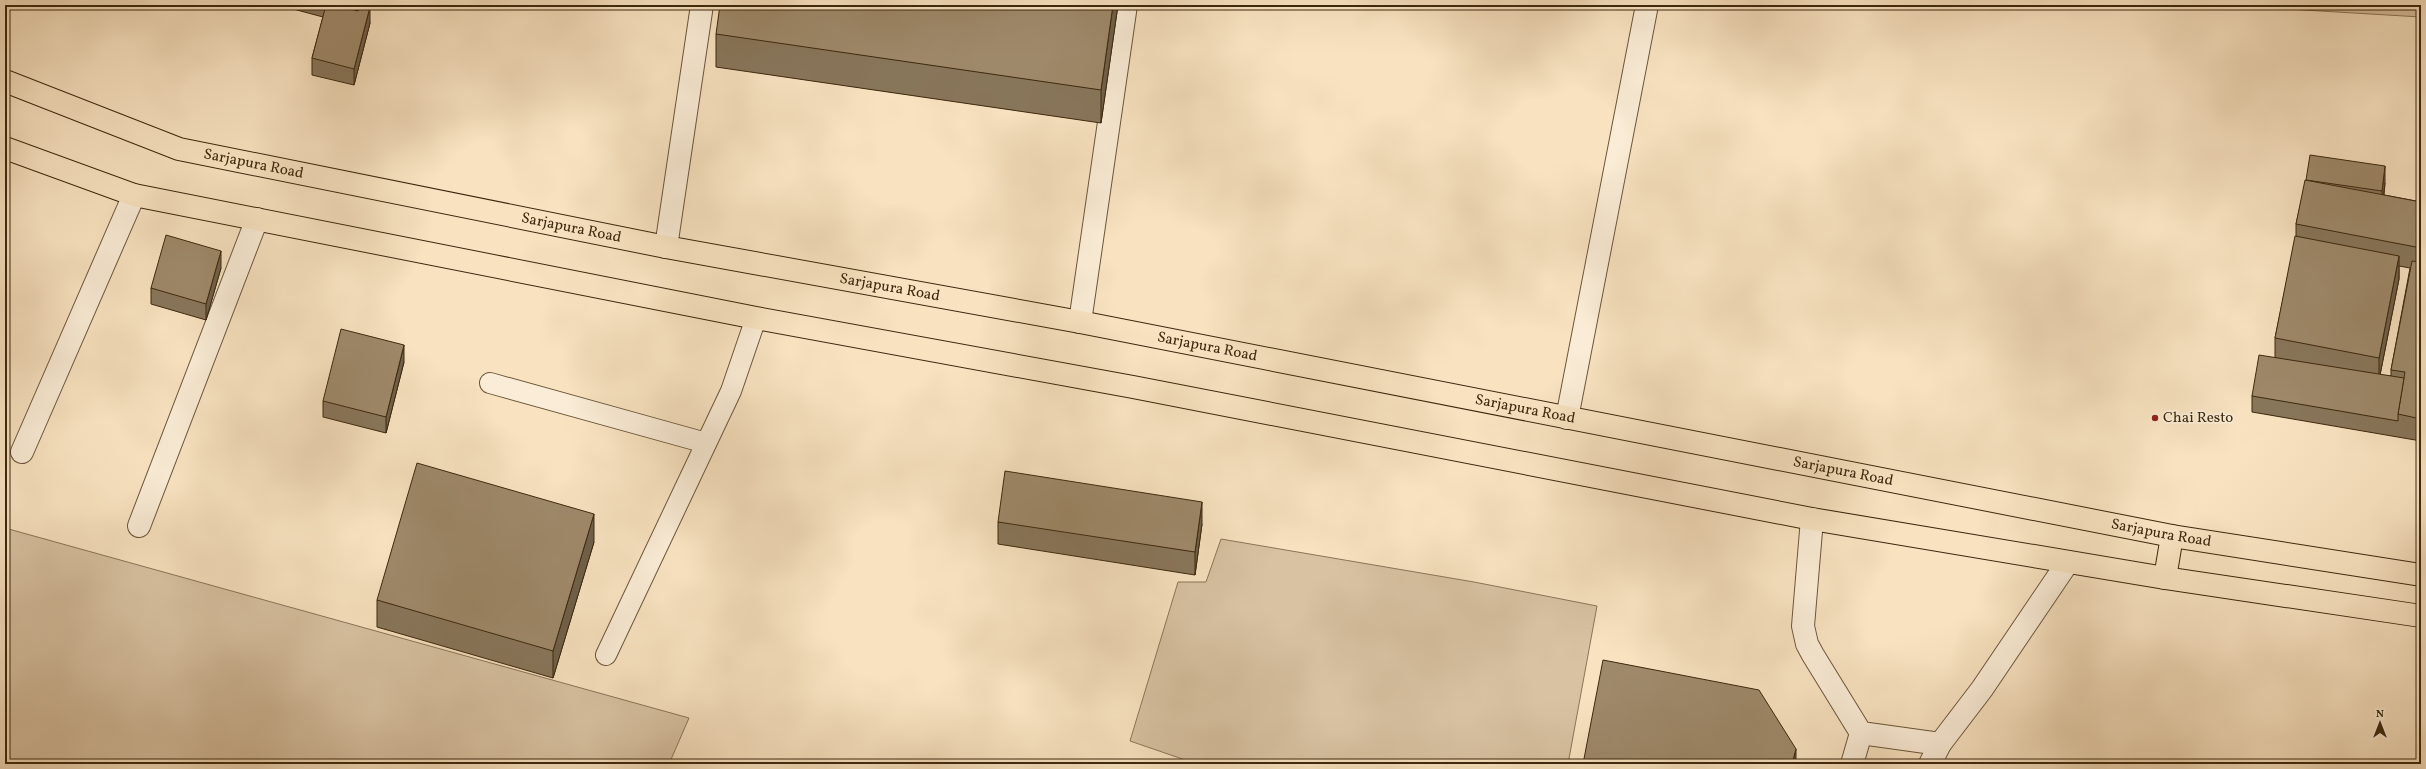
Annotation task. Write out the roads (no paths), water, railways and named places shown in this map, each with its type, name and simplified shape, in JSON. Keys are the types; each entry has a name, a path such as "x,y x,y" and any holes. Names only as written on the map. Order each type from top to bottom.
{"main road":[{"name":"Sarjapura Road","path":"5,80 179,149 666,247 1080,322 2172,536 2421,575"},
{"path":"5,148 134,195 756,318 1133,387 1812,519 2165,578 2421,616"},
{"path":"2165,578 2172,536"}],"street":[{"path":"666,247 702,5"},
{"path":"1080,322 1126,5"},
{"path":"1567,418 1647,5"},
{"path":"22,452 134,195"},
{"path":"140,526 257,220"},
{"path":"1812,519 1803,626 1807,644 1861,733 1852,764"},
{"path":"1930,764 1940,744 1982,690 2068,562"},
{"path":"1861,733 1940,744"}],"lane":[{"path":"606,655 731,390 756,318"},
{"path":"490,383 706,443"}],"place":[{"name":"Chai Resto","path":"2155,418"}]}
